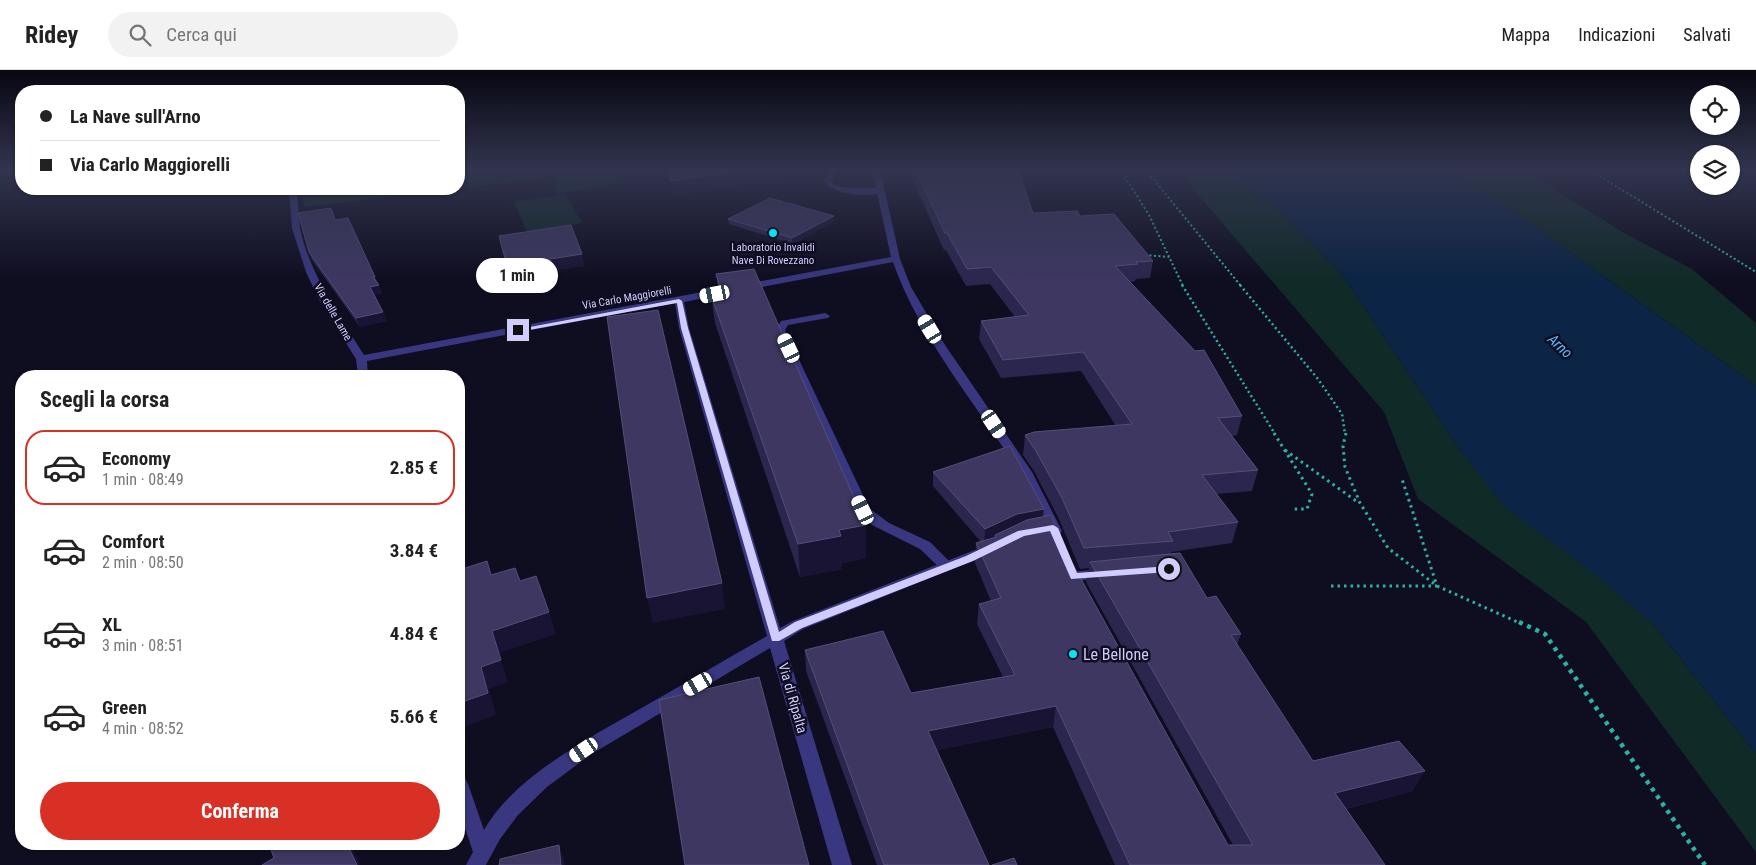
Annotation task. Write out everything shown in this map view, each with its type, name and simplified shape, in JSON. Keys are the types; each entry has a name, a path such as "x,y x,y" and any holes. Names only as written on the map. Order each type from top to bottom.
{"street":[{"name":"Via delle Lame","path":"295,206 296,228 311,272 324,300 361,359 362,370"},
{"path":"884,206 896,259 912,297 940,345 1026,472 1045,529 1060,544"},
{"name":"Via Carlo Maggiorelli","path":"361,359 896,259"},
{"name":"Via di Ripalta","path":"679,301 684,328 842,865"},
{"path":"825,316 785,323 780,330 863,510 878,523 893,532 919,541 931,549 947,567"},
{"path":"479,858 511,809 556,770 584,750 798,625 947,567 1004,542"},
{"path":"1067,560 1083,593"},
{"path":"1074,576 1121,573"},
{"path":"465,806 479,858"}],"path":[{"path":"1143,206 1185,290 1312,494 1306,509 1294,509"},
{"path":"1176,206 1318,379 1342,414 1346,431 1343,446 1344,468 1360,503 1388,548 1438,586 1546,634 1705,865"},
{"path":"1649,206 1756,272"},
{"path":"1140,255 1169,257"},
{"path":"1282,448 1360,503"},
{"path":"1402,479 1438,586"},
{"path":"1330,586 1438,586"}],"green space":[{"path":"516,206 573,206 582,223 527,232"},
{"path":"1208,206 1272,206 1287,218 1342,274 1461,451 1654,625 1756,754 1756,852 1586,622 1418,499 1384,412"},
{"path":"1506,206 1581,206 1624,233 1692,269 1756,323 1756,386"}],"water":[{"name":"Arno","path":"1272,206 1506,206 1756,386 1756,754 1654,625 1596,575 1505,507 1461,451 1342,274 1287,218"}],"building":[{"path":"754,206 799,206 834,216 792,238 728,219"},
{"path":"932,206 1031,206 1033,213 1077,211 1080,216 1114,214 1153,261 1115,266 1195,351 1204,350 1242,416 1218,418 1258,470 1202,475 1238,522 1168,532 1173,541 1084,548 1062,498 1025,435 1034,432 1132,424 1083,352 1003,360 981,321 1029,315 991,267 967,269 947,233 945,233"},
{"path":"331,208 335,220 348,218 375,277 373,277 379,285 370,287 383,312 356,318 309,252 298,213"},
{"path":"571,225 582,254 507,266 499,236"},
{"path":"754,269 866,525 839,530 841,536 798,544 711,295 722,294 716,274"},
{"path":"658,310 722,583 647,598 607,317"},
{"path":"1010,446 1044,509 1017,514 985,529 933,472"},
{"path":"1051,515 1071,561 1228,845 1253,845 1090,562 1180,553 1207,598 1216,596 1241,634 1231,635 1313,761 1399,741 1425,771 1335,793 1385,865 1130,865 1056,706 928,731 989,865 884,865 805,650 883,631 911,693 1015,675 979,604 1001,598 976,543 996,537 995,535 1027,520"},
{"path":"487,561 491,575 515,568 520,581 536,576 549,612 492,631 501,660 481,667 488,693 465,701 465,568"},
{"path":"759,677 809,865 685,865 659,700"},
{"path":"559,845 561,865 499,865 500,859"},
{"path":"271,850 350,850 357,865 262,865 274,858"},
{"path":"1014,858 1017,865 992,865"}],"place":[{"name":"Laboratorio Invalidi Nave Di Rovezzano","path":"773,233"},
{"name":"Le Bellone","path":"1073,654"}],"route":[{"path":"518,330 679,301 684,328 776,638 798,625 970,558 1022,534 1053,528 1074,576 1169,569"}]}
